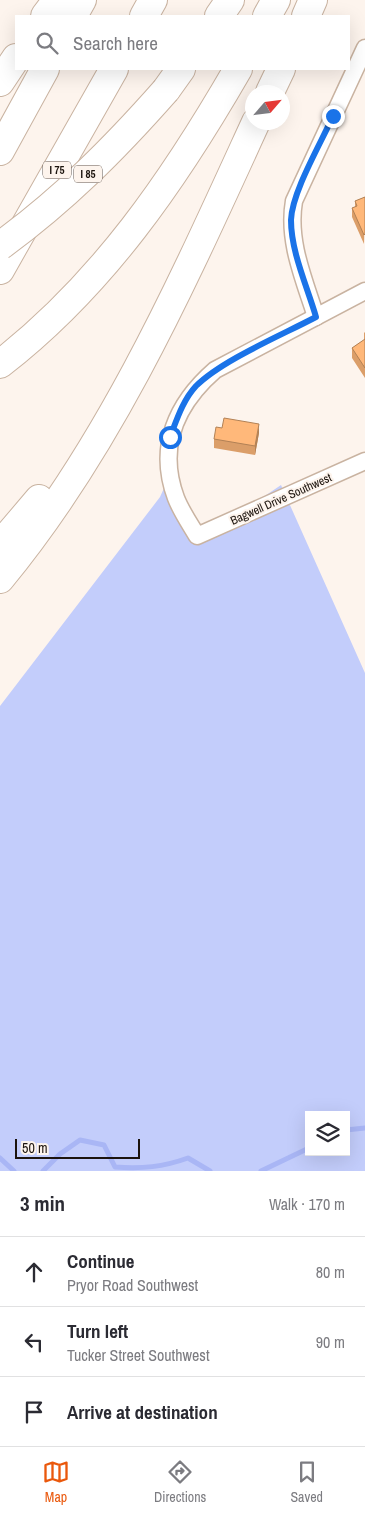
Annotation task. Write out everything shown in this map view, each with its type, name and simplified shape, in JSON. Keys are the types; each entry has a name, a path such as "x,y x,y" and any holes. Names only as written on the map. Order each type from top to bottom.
{"highway":[{"path":"46,15 57,0"},
{"path":"74,15 82,0"},
{"path":"145,15 153,0"},
{"path":"220,15 230,0"},
{"path":"268,15 276,0"},
{"path":"306,15 313,0"},
{"path":"0,82 15,60"},
{"path":"0,151 44,70"},
{"name":"I 75","path":"0,270 113,70"},
{"path":"0,364 27,343 68,304 114,255 142,219 217,105 237,70"},
{"path":"274,85 281,70"},
{"name":"I 85","path":"0,246 38,218 84,178 118,145 173,79"},
{"path":"0,579 70,483 100,434 164,316 252,130"},
{"path":"0,545 41,496 101,416 164,316"}],"street":[{"path":"365,48 294,201 291,218 292,237 316,317 365,291"},
{"name":"Bagwell Drive Southwest","path":"316,317 215,370 196,387 181,408 170,437 169,470 176,498 196,536 365,461"}],"shaded area":[{"path":"281,485 365,673 365,1171 0,1171 0,706 160,497 165,486 203,538"}],"building":[{"path":"365,197 364,235 352,208 357,206 355,201"},
{"path":"365,339 365,368 352,348"},
{"path":"224,418 259,424 255,446 214,439 216,427 222,428"}],"waterway":[{"path":"350,1130 365,1128"},
{"path":"43,1171 60,1154 80,1140 104,1145 115,1167 152,1167 188,1158 210,1171"},
{"path":"261,1171 305,1150"},
{"path":"0,1158 14,1171"}],"route":[{"path":"170,437 181,408 196,387 215,370 316,317 292,237 291,218 294,201 333,116"}]}
